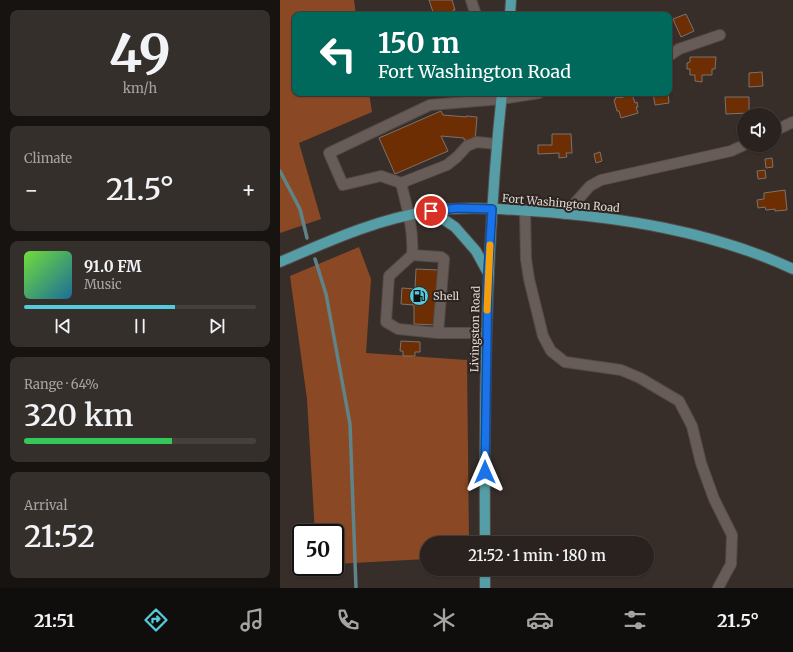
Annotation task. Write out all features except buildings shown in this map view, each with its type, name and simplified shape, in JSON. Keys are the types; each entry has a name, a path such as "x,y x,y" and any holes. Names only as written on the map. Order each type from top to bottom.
{"main road":[{"path":"510,12 511,0"},
{"name":"Livingston Road","path":"485,536 484,429 488,273 496,144 501,96"},
{"name":"Fort Washington Road","path":"280,262 371,226 409,215 458,208 565,214 630,222 697,236 761,256 793,269"},
{"path":"431,211 455,228 476,250 488,273"},
{"path":"485,576 485,588"}],"street":[{"path":"471,0 475,12"},
{"path":"672,54 679,48 720,35"},
{"path":"496,144 477,142 467,146 447,165 401,183 381,176 343,185 329,152 430,105 501,96"},
{"path":"781,128 793,122"},
{"path":"565,214 590,186 601,180 731,151 737,148"},
{"path":"401,183 409,215 413,244 412,255 389,276 386,322 398,329 438,333 486,333"},
{"path":"525,211 526,259 529,279 543,336 551,351 565,362 621,370 640,378 679,401 692,426 701,463 714,499 732,535 731,564 718,588"},
{"path":"412,255 441,257 444,260 438,333"}],"shaded area":[{"path":"280,0 354,0 356,12 292,12 292,96 369,96 372,112 299,143 321,219 280,233"},
{"path":"359,247 371,279 366,353 467,360 469,536 420,536 420,559 344,564 344,524 314,524 307,399 290,276"}],"waterway":[{"path":"280,171 300,209 307,238"},
{"path":"315,259 326,294 350,424 356,588"}],"slow traffic":[{"path":"487,310 490,245"}],"place":[{"name":"Shell","path":"419,296"}],"route":[{"path":"431,211 458,208 492,209 488,273 484,429 485,472"}]}
